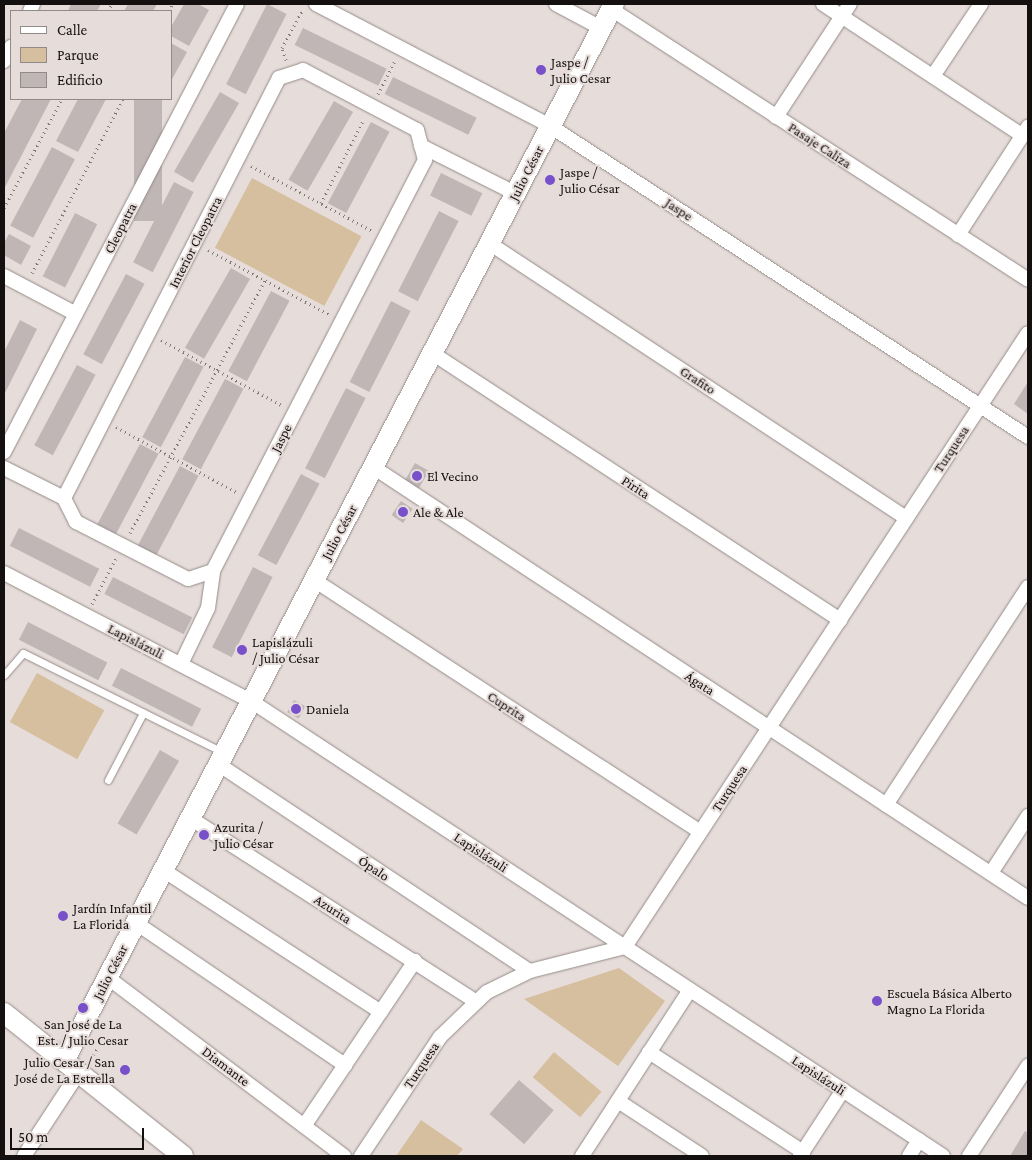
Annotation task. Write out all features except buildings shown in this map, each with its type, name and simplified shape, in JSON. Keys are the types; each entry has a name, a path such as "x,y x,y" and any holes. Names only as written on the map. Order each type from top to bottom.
{"street":[{"name":"Cleopatra","path":"4,452 9,429 76,314 237,4"},
{"name":"Jaspe","path":"316,4 550,126 1028,437"},
{"path":"556,4 602,28"},
{"path":"823,4 933,76 1025,131 958,234"},
{"path":"776,117 850,4"},
{"path":"933,76 981,4"},
{"name":"Julio César","path":"71,1067 108,977 612,7"},
{"name":"Pasaje Caliza","path":"612,7 776,117 1028,280"},
{"path":"290,74 302,70 417,130 421,146 515,193"},
{"name":"Interior Cleopatra","path":"64,498 279,78 290,74"},
{"name":"Jaspe","path":"181,664 208,608 213,571 425,160 421,146"},
{"name":"Grafito","path":"490,243 906,518"},
{"path":"4,276 76,314"},
{"name":"Turquesa","path":"361,1156 440,1037 475,1001 500,984 530,971 625,947 1028,333"},
{"name":"Pirita","path":"432,353 840,620"},
{"name":"Ágata","path":"373,467 1028,898"},
{"path":"4,468 64,498 76,522 188,579 213,571"},
{"name":"Lapislázuli","path":"4,573 251,701 943,1156"},
{"name":"Cuprita","path":"314,580 700,832"},
{"path":"886,805 1028,587"},
{"name":"Ópalo","path":"221,759 530,971"},
{"path":"990,873 1028,816"},
{"name":"Azurita","path":"190,818 475,1001"},
{"path":"163,870 381,1012"},
{"path":"136,923 345,1065"},
{"path":"304,1126 415,961"},
{"name":"Diamante","path":"108,977 344,1156"},
{"path":"587,1155 618,1101 690,990"},
{"path":"4,1013 177,1154"},
{"path":"649,1052 802,1154 843,1090"},
{"path":"969,1156 1028,1066"},
{"path":"24,1156 71,1067"},
{"path":"618,1101 702,1156"},
{"path":"909,1156 919,1140"}],"lane":[{"path":"4,674 23,653 143,713 221,759"},
{"path":"108,780 143,713"}],"path":[{"path":"290,74 282,48 306,4"},
{"path":"321,203 402,48"},
{"path":"4,208 61,100"},
{"path":"25,287 122,100"},
{"path":"238,158 385,238"},
{"path":"194,243 341,322"},
{"path":"86,615 265,280"},
{"path":"148,333 295,412"},
{"path":"104,420 250,500"}],"green space":[{"path":"252,178 361,236 324,306 215,248"},
{"path":"37,673 104,710 77,759 10,722"},
{"path":"619,968 665,1001 618,1066 524,999"},
{"path":"554,1052 601,1092 580,1117 533,1077"},
{"path":"421,1120 463,1149 457,1156 396,1156"}],"place":[{"name":"Jaspe / Julio Cesar","path":"541,70"},
{"name":"Jaspe / Julio César","path":"550,180"},
{"name":"El Vecino","path":"417,476"},
{"name":"Ale & Ale","path":"403,512"},
{"name":"Lapislázuli / Julio César","path":"242,650"},
{"name":"Daniela","path":"296,709"},
{"name":"Azurita / Julio César","path":"204,835"},
{"name":"Jardín Infantil La Florida","path":"63,916"},
{"name":"Escuela Básica Alberto Magno La Florida","path":"877,1001"},
{"name":"San José de La Est. / Julio Cesar","path":"83,1008"},
{"name":"Julio Cesar / San José de La Estrella","path":"125,1070"}]}
